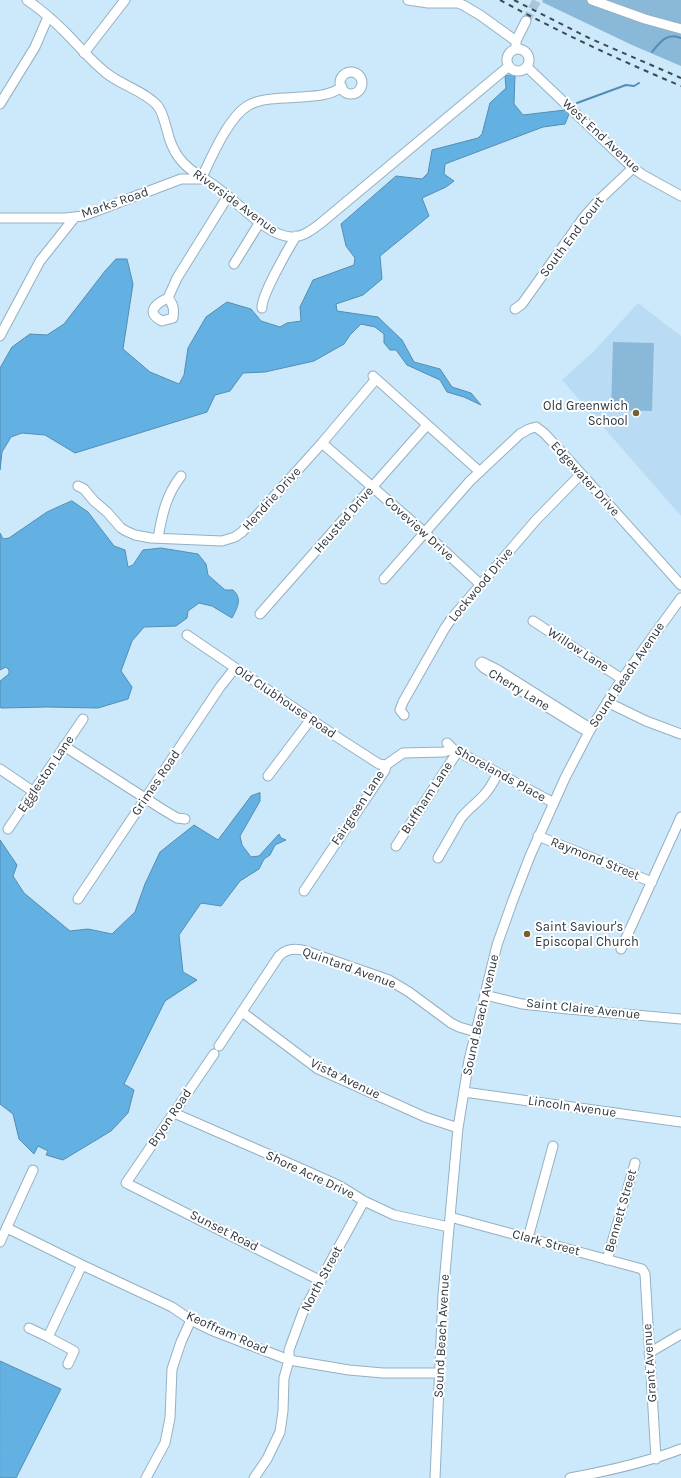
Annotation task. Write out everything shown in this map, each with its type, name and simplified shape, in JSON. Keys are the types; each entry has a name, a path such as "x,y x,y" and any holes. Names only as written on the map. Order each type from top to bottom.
{"street":[{"name":"Riverside Avenue","path":"27,0 48,17 84,53 114,79 141,93 155,103 162,113 168,137 174,150 190,170 204,178 260,222 281,235 290,237 311,231 508,66"},
{"path":"84,53 125,0"},
{"path":"408,0 428,3 458,3 480,15 516,45 522,50 528,56 529,61 527,67 518,72 508,66 507,60 509,54 516,45 526,21"},
{"path":"592,0 645,19 681,29"},
{"path":"0,104 35,47 48,17"},
{"name":"West End Avenue","path":"527,67 633,168 681,196"},
{"path":"204,178 219,142 230,126 249,105 266,100 330,94 342,88"},
{"path":"181,179 183,163"},
{"name":"South End Court","path":"515,309 522,304 588,213 605,194 633,168"},
{"name":"Marks Road","path":"0,218 75,217 102,209 181,179 204,178"},
{"path":"168,298 177,278 228,196"},
{"path":"0,336 40,261 75,217"},
{"path":"234,264 260,222"},
{"path":"262,308 263,299 282,260 296,236"},
{"name":"Hendrie Drive","path":"78,486 84,489 94,501 107,512 120,528 135,535 158,538 222,541 235,537 252,521 322,443 375,377 427,425"},
{"path":"384,579 424,532 480,472 427,425"},
{"name":"Heusted Drive","path":"260,614 427,425"},
{"name":"Edgewater Drive","path":"480,472 520,434 529,429 536,428 544,433 681,585"},
{"name":"Coveview Drive","path":"322,443 424,532 480,584"},
{"name":"Lockwood Drive","path":"402,712 403,702 445,628 480,584 536,520 581,474"},
{"path":"158,538 166,501 171,490 181,476"},
{"name":"Sound Beach Avenue","path":"435,1478 444,1295 458,1128 476,1032 499,940 538,836 590,730 622,679 681,598"},
{"name":"Willow Lane","path":"533,621 622,679"},
{"name":"Old Clubhouse Road","path":"187,635 379,764 386,765"},
{"name":"Cherry Lane","path":"484,662 498,670 585,725 590,730 583,729 484,668 481,663 484,662"},
{"name":"Grimes Road","path":"78,899 234,668"},
{"path":"607,702 646,721 681,734"},
{"name":"Eggleston Lane","path":"8,829 83,719"},
{"path":"268,776 311,719"},
{"path":"64,746 177,818 185,819"},
{"name":"Fairgreen Lane","path":"304,891 385,770 386,765 403,753 444,752 453,748"},
{"name":"Shorelands Place","path":"453,748 554,803"},
{"name":"Buffham Lane","path":"396,846 453,748"},
{"path":"0,769 34,792"},
{"path":"438,858 461,818 484,795 498,773"},
{"path":"621,949 681,817"},
{"name":"Raymond Street","path":"538,836 652,882"},
{"name":"Quintard Avenue","path":"242,1012 279,956 283,952 298,948 389,980 409,992 451,1023 476,1032"},
{"name":"Saint Claire Avenue","path":"485,996 522,1004 681,1019"},
{"name":"Bryon Road","path":"126,1183 242,1012"},
{"name":"Vista Avenue","path":"242,1012 318,1069 425,1117 458,1128"},
{"name":"Lincoln Avenue","path":"464,1092 681,1122"},
{"name":"Shore Acre Drive","path":"174,1113 340,1186 364,1201 394,1215 449,1227"},
{"path":"528,1238 552,1146"},
{"name":"Bennett Street","path":"607,1260 635,1163"},
{"path":"0,1242 33,1170"},
{"name":"Sunset Road","path":"126,1183 187,1212 321,1281"},
{"name":"North Street","path":"254,1478 268,1459 280,1432 283,1411 284,1378 289,1360 289,1350 304,1312 364,1201"},
{"name":"Clark Street","path":"450,1217 642,1269"},
{"name":"Keoffram Road","path":"7,1228 172,1307 191,1320 211,1330 289,1360 349,1370 383,1373 440,1373"},
{"path":"48,1336 82,1265"},
{"name":"Grant Avenue","path":"642,1269 645,1274 656,1459"},
{"path":"146,1478 165,1442 170,1418 172,1369 180,1342 191,1320"},
{"path":"29,1328 48,1336 74,1351 68,1364"},
{"path":"650,1353 681,1334"},
{"path":"575,1478 656,1459 681,1449"}],"shaded area":[{"path":"543,0 681,0 681,66 632,45 542,2"},
{"path":"515,75 514,104 523,115 565,110 569,114 565,124 543,127 445,164 444,174 454,181 446,187 422,198 429,216 380,256 382,279 363,295 336,304 337,311 378,317 402,340 414,362 440,369 452,387 471,393 481,405 464,397 447,392 440,380 407,365 396,350 390,350 384,343 384,334 375,327 361,324 350,335 344,344 314,361 265,372 243,373 230,391 215,395 207,412 75,453 45,435 22,433 11,437 2,452 0,470 0,368 12,347 30,334 47,335 64,324 116,259 127,259 133,284 123,349 150,372 179,384 184,375 188,348 206,317 227,302 251,309 261,321 280,327 287,323 301,321 300,307 313,280 354,265 355,258 346,246 341,224 396,176 422,179 428,173 432,150 478,138 482,134 490,103 506,88 505,76"},
{"name":"Old Greenwich School","path":"638,303 681,336 681,516 562,380 594,351"},
{"path":"613,342 654,343 652,411 611,410"},
{"path":"72,501 88,512 114,546 125,550 128,567 133,565 143,550 161,548 198,554 206,564 208,575 225,590 233,590 236,593 238,597 237,607 232,618 212,606 199,603 188,611 187,618 176,626 144,627 132,641 121,671 132,687 128,699 98,708 1,708 0,681 9,674 9,670 6,667 0,670 0,533 3,539 9,538 47,512"},
{"path":"260,793 260,801 240,836 242,845 251,857 259,856 279,834 281,838 286,840 275,845 270,855 264,859 259,869 240,881 221,906 201,903 179,935 183,972 197,980 165,1001 124,1084 134,1090 128,1113 111,1131 63,1160 46,1155 48,1151 38,1146 34,1154 19,1139 13,1114 0,1104 0,840 17,865 13,876 24,893 70,931 88,929 112,934 135,912 145,884 160,852 194,825 218,840 251,796"},
{"path":"0,1361 61,1389 16,1478 0,1478"}],"waterway":[{"path":"652,52 664,39 668,37 676,36 681,38"},
{"path":"577,103 626,85 634,86 639,83"}],"tunnel":[{"path":"526,21 537,0"}],"railway":[{"path":"500,0 589,45 681,86"},
{"path":"514,0 589,38 681,78"}],"place":[{"name":"Old Greenwich School","path":"636,413"},
{"name":"Saint Saviour's Episcopal Church","path":"527,934"}]}
